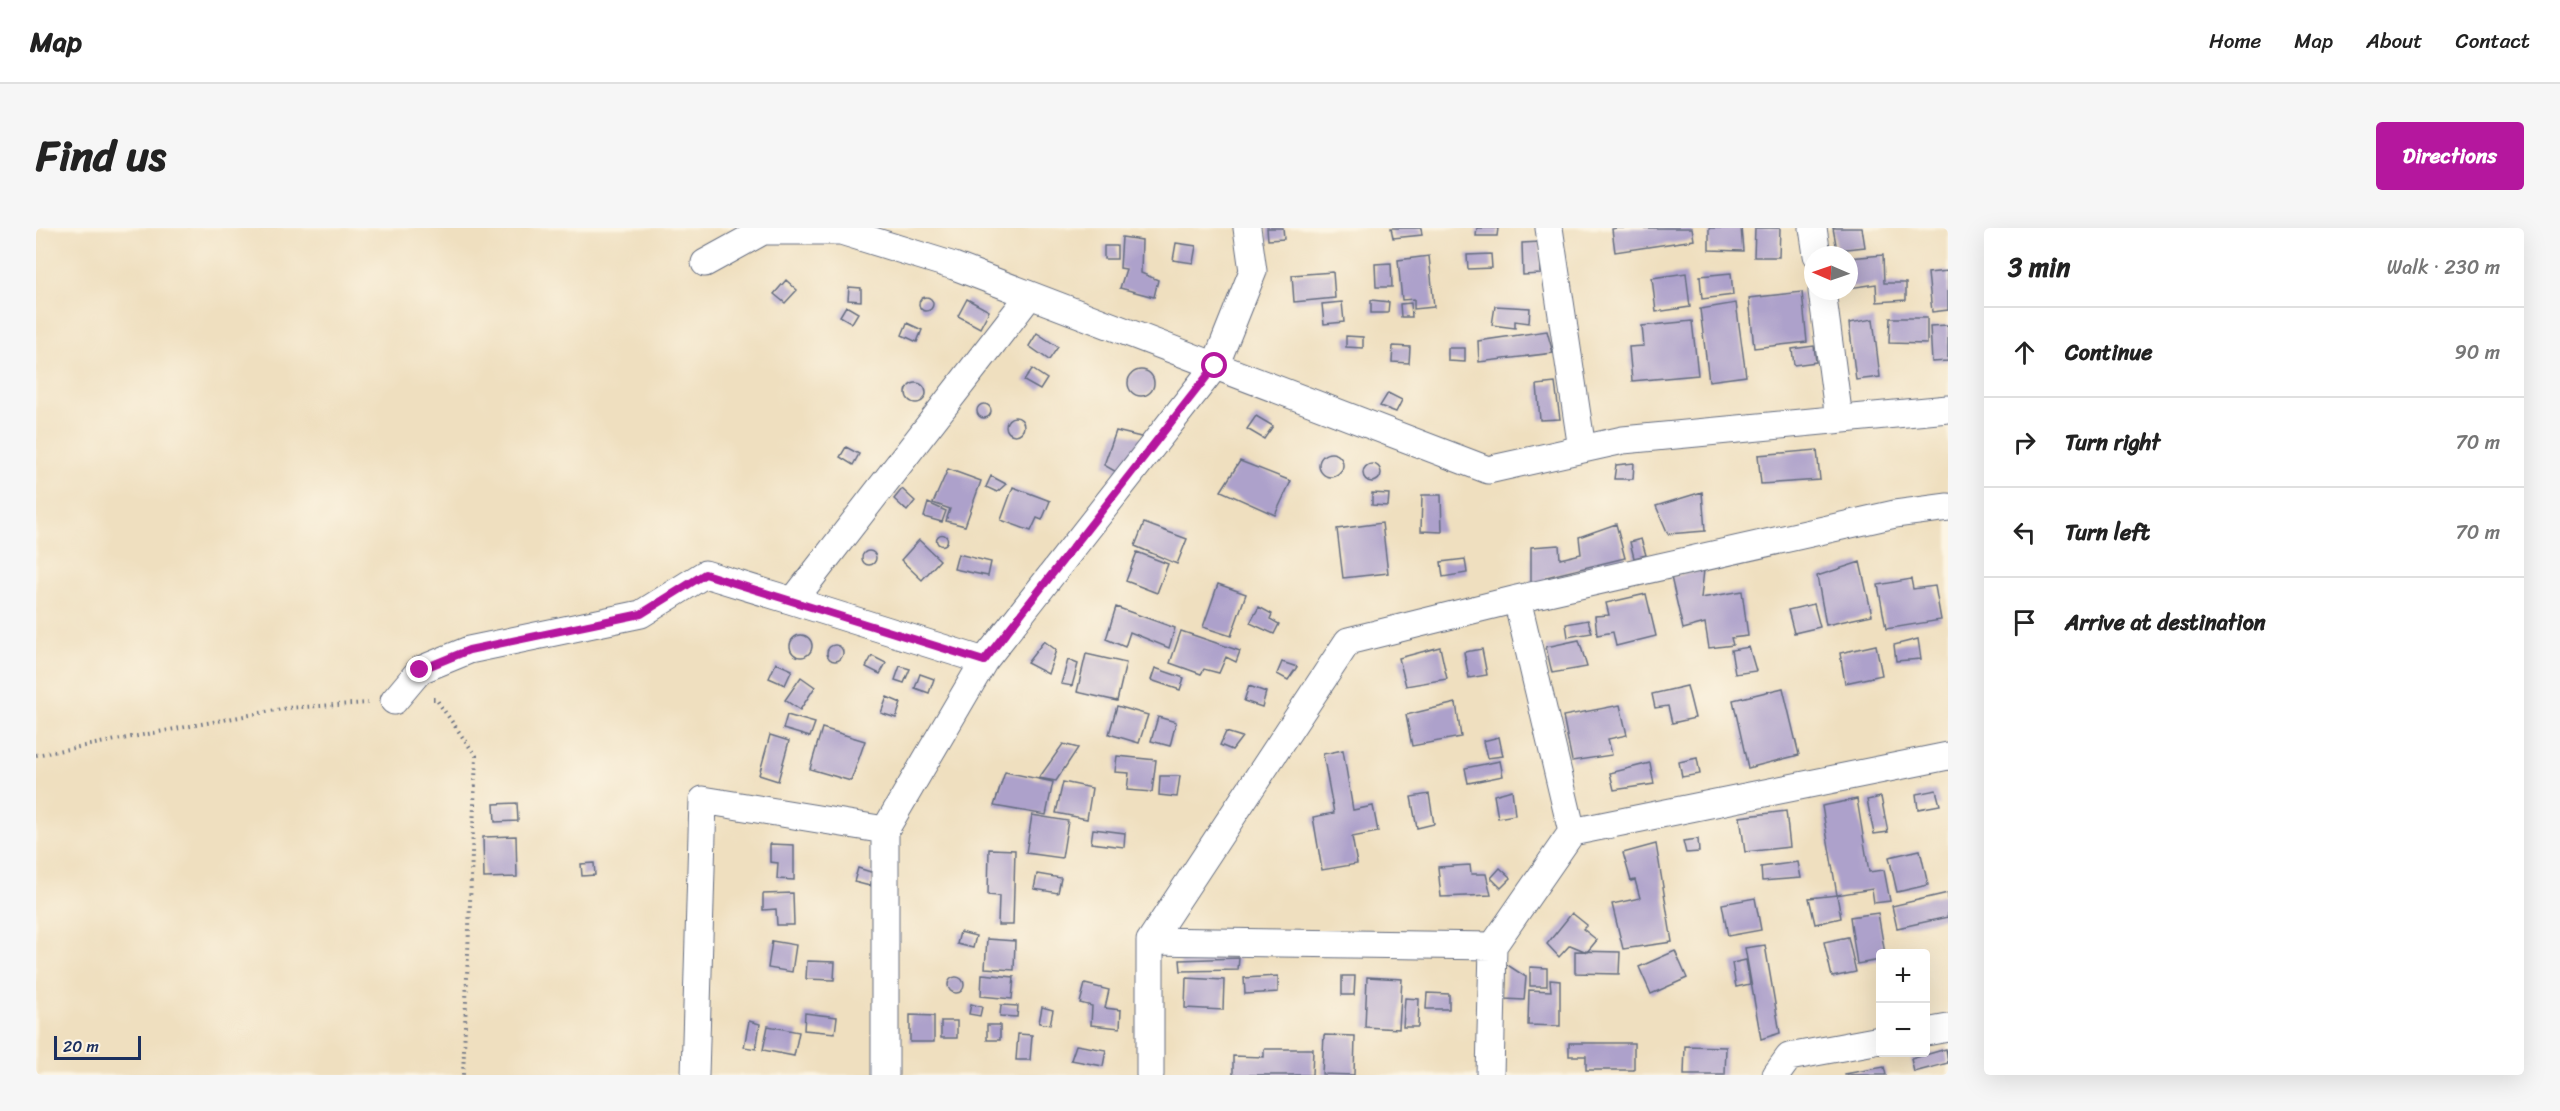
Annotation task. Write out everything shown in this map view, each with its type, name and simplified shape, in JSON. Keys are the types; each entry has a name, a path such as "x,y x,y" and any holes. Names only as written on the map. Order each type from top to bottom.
{"street":[{"path":"885,1075 885,830 984,661 1215,366 1252,271 1247,228"},
{"path":"1549,228 1582,449"},
{"path":"1813,228 1816,246"},
{"path":"705,263 763,230 841,231 954,266 1488,470 1623,440 1948,409"},
{"path":"793,601 1030,295"},
{"path":"1823,300 1839,419"},
{"path":"1150,1075 1150,941 1348,641 1517,599 1895,514 1948,507"},
{"path":"394,701 420,670 469,650 641,614 705,574 984,661"},
{"path":"1517,599 1572,832"},
{"path":"1490,1075 1493,946 1572,832 1948,756"},
{"path":"695,1075 703,800 885,830"},
{"path":"1150,941 1493,946"},
{"path":"1930,1031 1948,1028"},
{"path":"1776,1075 1789,1057 1876,1041"}],"path":[{"path":"36,755 287,708 436,699 476,756 463,1075"}],"building":[{"path":"1267,228 1283,228 1284,239 1268,240"},
{"path":"1391,228 1421,228 1422,235 1393,238"},
{"path":"1477,228 1498,228 1497,236 1476,236"},
{"path":"1692,228 1694,240 1615,252 1612,229"},
{"path":"1709,228 1741,228 1743,251 1709,250"},
{"path":"1755,228 1780,228 1779,257 1754,257"},
{"path":"1833,228 1862,228 1865,247 1836,246"},
{"path":"1122,237 1142,240 1141,273 1158,280 1154,297 1120,288 1126,269 1120,268"},
{"path":"1540,242 1541,274 1523,275 1522,243"},
{"path":"1176,243 1196,246 1193,263 1173,260"},
{"path":"1104,246 1117,246 1117,259 1104,259"},
{"path":"1491,254 1492,268 1468,269 1467,255"},
{"path":"1883,255 1884,283 1906,283 1906,300 1877,302 1876,284 1858,287 1858,257"},
{"path":"1429,256 1434,307 1414,309 1414,299 1402,300 1398,260"},
{"path":"1391,263 1392,287 1376,287 1375,264"},
{"path":"1948,271 1948,310 1932,312 1928,273"},
{"path":"1333,272 1335,298 1294,302 1292,275"},
{"path":"1686,273 1690,307 1656,312 1652,278"},
{"path":"1731,273 1733,295 1702,299 1700,276"},
{"path":"786,280 797,290 785,303 774,294"},
{"path":"849,287 861,288 861,301 848,300"},
{"path":"1802,292 1807,342 1754,348 1749,298"},
{"path":"923,297 929,297 933,304 929,311 923,311 919,307 919,301"},
{"path":"967,299 989,311 980,328 958,316"},
{"path":"1371,300 1389,302 1388,313 1371,313"},
{"path":"1342,302 1344,322 1324,324 1322,304"},
{"path":"1411,303 1412,317 1401,317 1400,304"},
{"path":"1736,303 1746,376 1709,381 1700,309"},
{"path":"846,306 858,313 852,323 840,316"},
{"path":"1495,306 1530,308 1529,323 1515,321 1515,328 1492,325"},
{"path":"1890,318 1927,318 1927,344 1889,343"},
{"path":"1873,319 1880,377 1856,380 1849,323"},
{"path":"1692,321 1698,375 1632,381 1629,347 1644,346 1642,326"},
{"path":"907,323 922,330 917,342 902,335"},
{"path":"1948,325 1948,361 1932,362 1930,326"},
{"path":"1547,331 1553,353 1479,362 1478,341"},
{"path":"1037,333 1058,347 1049,360 1029,346"},
{"path":"1346,336 1363,337 1363,348 1346,347"},
{"path":"1393,346 1410,347 1409,363 1392,362"},
{"path":"1814,346 1816,362 1794,365 1792,349"},
{"path":"1448,348 1465,348 1465,362 1448,361"},
{"path":"1032,369 1047,379 1040,390 1024,381"},
{"path":"1141,370 1150,374 1154,383 1150,392 1141,396 1132,392 1128,383 1132,374"},
{"path":"916,383 923,386 926,393 923,400 916,403 909,400 906,393 909,386"},
{"path":"1555,383 1560,419 1540,420 1537,385"},
{"path":"1388,393 1402,400 1396,412 1380,406"},
{"path":"984,404 989,406 991,411 989,416 984,418 979,416 977,411 979,406"},
{"path":"1256,416 1273,426 1264,439 1247,429"},
{"path":"1015,417 1021,420 1024,426 1021,432 1015,435 1009,432 1006,426 1009,420"},
{"path":"1116,431 1145,438 1118,473 1104,465"},
{"path":"846,447 859,454 853,465 840,457"},
{"path":"1817,450 1820,480 1761,484 1758,455"},
{"path":"1331,453 1339,457 1343,465 1339,473 1331,477 1323,473 1319,465 1323,457"},
{"path":"1240,461 1291,481 1275,515 1221,491"},
{"path":"1634,463 1633,479 1614,479 1616,465"},
{"path":"1368,464 1376,464 1381,469 1379,480 1368,482 1363,477 1363,469"},
{"path":"948,469 981,481 965,526 946,521 950,509 933,503"},
{"path":"991,476 1006,484 997,492 986,487"},
{"path":"1013,487 1050,501 1042,520 1037,518 1031,531 1001,520"},
{"path":"902,489 915,501 907,511 894,499"},
{"path":"1702,492 1705,531 1668,534 1656,506"},
{"path":"1372,493 1389,494 1388,506 1372,505"},
{"path":"1422,495 1441,495 1442,532 1421,531"},
{"path":"928,503 946,511 942,522 924,517"},
{"path":"1144,523 1187,539 1177,564 1135,546"},
{"path":"1382,523 1388,573 1343,578 1337,529"},
{"path":"1616,524 1625,558 1546,577 1546,589 1531,590 1531,547 1559,545 1560,559 1581,554 1579,537"},
{"path":"942,534 948,540 942,546 936,540"},
{"path":"1641,539 1646,555 1634,558 1630,542"},
{"path":"919,540 940,560 922,580 901,560"},
{"path":"866,551 872,551 876,558 872,565 866,565 862,561 862,555"},
{"path":"1137,552 1168,564 1157,593 1126,581"},
{"path":"958,554 991,562 988,576 954,569"},
{"path":"1465,559 1467,573 1443,577 1441,562"},
{"path":"1860,562 1872,615 1826,625 1817,576"},
{"path":"1704,570 1701,598 1742,591 1748,636 1731,638 1733,645 1709,648 1705,623 1683,629 1671,577"},
{"path":"1911,579 1913,589 1935,586 1941,620 1886,629 1878,585"},
{"path":"1218,584 1246,594 1231,636 1203,627"},
{"path":"1646,594 1656,636 1616,646 1613,632 1597,635 1595,616 1609,615 1606,603"},
{"path":"1814,604 1820,627 1794,633 1788,610"},
{"path":"1116,607 1175,628 1169,648 1130,632 1125,647 1106,639"},
{"path":"1259,607 1272,614 1270,619 1279,624 1274,634 1250,623"},
{"path":"1588,620 1592,633 1568,637 1566,624"},
{"path":"1181,631 1240,651 1236,662 1226,657 1219,673 1204,669 1201,674 1170,663"},
{"path":"801,635 809,638 812,646 809,654 801,657 793,654 790,646 793,638"},
{"path":"1918,639 1921,659 1896,661 1894,645"},
{"path":"1579,640 1587,667 1552,673 1546,647"},
{"path":"1044,641 1056,650 1048,674 1027,663"},
{"path":"835,645 841,647 843,653 841,659 835,661 829,659 827,653 829,647"},
{"path":"1876,645 1882,675 1845,683 1840,653"},
{"path":"1440,647 1447,679 1406,686 1399,658"},
{"path":"1749,647 1756,671 1735,674 1731,650"},
{"path":"1482,649 1487,675 1469,678 1464,652"},
{"path":"1086,654 1126,663 1117,701 1077,692"},
{"path":"872,656 886,663 880,674 866,667"},
{"path":"1068,660 1078,664 1072,686 1061,684"},
{"path":"1282,662 1297,667 1288,680 1277,674"},
{"path":"776,663 792,670 785,685 769,678"},
{"path":"900,666 910,669 904,683 895,680"},
{"path":"1155,668 1184,678 1180,690 1151,680"},
{"path":"920,674 934,679 929,693 915,688"},
{"path":"801,677 815,687 800,710 785,700"},
{"path":"1249,686 1266,692 1262,707 1244,701"},
{"path":"1687,686 1695,718 1672,723 1668,706 1655,708 1652,694"},
{"path":"1783,688 1799,755 1748,768 1733,700"},
{"path":"887,697 901,703 896,718 881,713"},
{"path":"1456,703 1461,737 1412,746 1406,715"},
{"path":"1620,705 1627,735 1608,739 1612,755 1572,761 1563,716"},
{"path":"1117,706 1148,715 1139,743 1109,734"},
{"path":"787,715 815,723 810,737 783,729"},
{"path":"1158,717 1176,722 1170,746 1151,741"},
{"path":"822,728 865,741 851,781 810,769"},
{"path":"1226,732 1242,737 1232,750 1220,745"},
{"path":"770,735 789,741 778,781 759,775"},
{"path":"1499,737 1503,756 1487,758 1483,741"},
{"path":"1063,744 1078,748 1056,781 1039,778"},
{"path":"1343,750 1353,810 1373,806 1378,832 1352,837 1357,864 1322,870 1313,817 1334,813 1323,754"},
{"path":"1117,756 1156,760 1152,792 1127,790 1129,773 1115,772"},
{"path":"1697,758 1700,774 1682,777 1679,762"},
{"path":"1500,761 1503,776 1468,783 1465,768"},
{"path":"1650,763 1654,784 1614,790 1610,773"},
{"path":"1005,772 1053,782 1046,815 994,806"},
{"path":"1160,776 1180,776 1177,797 1159,795"},
{"path":"1063,782 1092,788 1087,819 1056,813"},
{"path":"1512,790 1515,815 1498,818 1494,795"},
{"path":"1936,790 1940,805 1918,809 1916,794"},
{"path":"1429,794 1434,824 1417,828 1411,797"},
{"path":"1881,797 1888,832 1874,834 1867,800"},
{"path":"1857,799 1869,872 1884,870 1890,901 1874,903 1872,889 1837,895 1822,806"},
{"path":"517,803 518,821 495,822 494,804"},
{"path":"1786,811 1790,847 1745,852 1740,817"},
{"path":"1032,815 1068,821 1062,858 1026,853"},
{"path":"1093,829 1125,833 1124,847 1091,843"},
{"path":"516,836 517,877 484,878 483,837"},
{"path":"1698,839 1699,852 1686,853 1683,841"},
{"path":"770,844 794,845 794,880 777,879 778,863 770,862"},
{"path":"1656,844 1672,942 1623,949 1612,904 1640,898 1635,880 1631,881 1623,853"},
{"path":"989,849 1015,850 1013,925 998,925 999,896 988,895"},
{"path":"1920,850 1928,885 1897,892 1889,857"},
{"path":"1798,862 1801,878 1762,881 1761,867"},
{"path":"594,863 595,875 582,876 581,864"},
{"path":"1470,865 1471,874 1486,874 1491,895 1441,897 1438,867"},
{"path":"858,868 874,873 870,886 854,882"},
{"path":"1500,868 1511,878 1501,888 1491,878"},
{"path":"1037,874 1061,878 1058,893 1034,889"},
{"path":"793,893 794,925 777,925 776,909 763,910 763,894"},
{"path":"1948,893 1948,917 1897,928 1892,906"},
{"path":"1837,895 1841,918 1815,924 1809,898"},
{"path":"1755,898 1761,930 1728,936 1722,904"},
{"path":"1572,913 1587,925 1583,929 1597,940 1587,952 1570,945 1559,957 1547,944"},
{"path":"1878,913 1884,949 1876,949 1876,961 1857,964 1850,917"},
{"path":"960,932 976,936 973,948 957,944"},
{"path":"1848,937 1856,972 1832,977 1824,942"},
{"path":"987,939 1015,941 1014,970 985,968"},
{"path":"772,941 796,945 792,972 768,968"},
{"path":"1765,945 1780,1033 1761,1039 1745,948"},
{"path":"1575,951 1620,952 1619,974 1575,973"},
{"path":"1675,951 1687,978 1651,994 1639,967"},
{"path":"1239,958 1238,970 1181,971 1180,960"},
{"path":"1746,960 1750,984 1736,987 1732,963"},
{"path":"807,961 835,962 834,980 806,979"},
{"path":"1506,964 1526,977 1524,1000 1505,999"},
{"path":"1530,967 1547,968 1547,986 1530,986"},
{"path":"982,974 1014,977 1012,999 981,996"},
{"path":"1278,976 1278,992 1245,994 1244,978"},
{"path":"1342,976 1355,976 1354,995 1342,995"},
{"path":"953,977 959,977 964,985 962,991 953,993 948,988 948,982"},
{"path":"1367,977 1402,979 1399,1029 1365,1027"},
{"path":"1186,978 1224,980 1223,1010 1185,1008"},
{"path":"1550,980 1560,981 1560,1026 1528,1025 1529,990 1551,991"},
{"path":"1085,984 1109,990 1105,1008 1121,1010 1120,1028 1091,1025 1092,1006 1080,1003"},
{"path":"1427,993 1449,994 1449,1009 1426,1009"},
{"path":"1405,998 1419,999 1418,1027 1403,1027"},
{"path":"971,1004 982,1007 980,1016 969,1014"},
{"path":"1001,1005 1018,1006 1017,1017 1000,1016"},
{"path":"1042,1007 1053,1010 1050,1025 1039,1023"},
{"path":"805,1013 837,1017 835,1033 804,1030"},
{"path":"910,1015 934,1016 934,1042 910,1042"},
{"path":"749,1021 760,1024 756,1049 744,1047"},
{"path":"941,1021 957,1021 957,1038 941,1038"},
{"path":"987,1025 1000,1025 1000,1040 987,1040"},
{"path":"768,1026 799,1032 794,1056 763,1050"},
{"path":"1018,1034 1032,1035 1030,1060 1016,1060"},
{"path":"1324,1035 1355,1036 1354,1075 1322,1074"},
{"path":"1569,1043 1634,1043 1634,1070 1586,1070 1586,1056 1569,1056"},
{"path":"1076,1045 1106,1050 1103,1066 1071,1060"},
{"path":"1685,1046 1726,1047 1725,1075 1684,1075"},
{"path":"1264,1049 1313,1049 1312,1075 1233,1075 1233,1056 1264,1057"},
{"path":"1946,1049 1948,1063 1914,1072 1911,1059 1930,1057 1930,1054"},
{"path":"1884,1067 1886,1075 1845,1075 1845,1074"}],"route":[{"path":"420,670 469,650 641,614 705,574 984,661 1215,366"}]}
